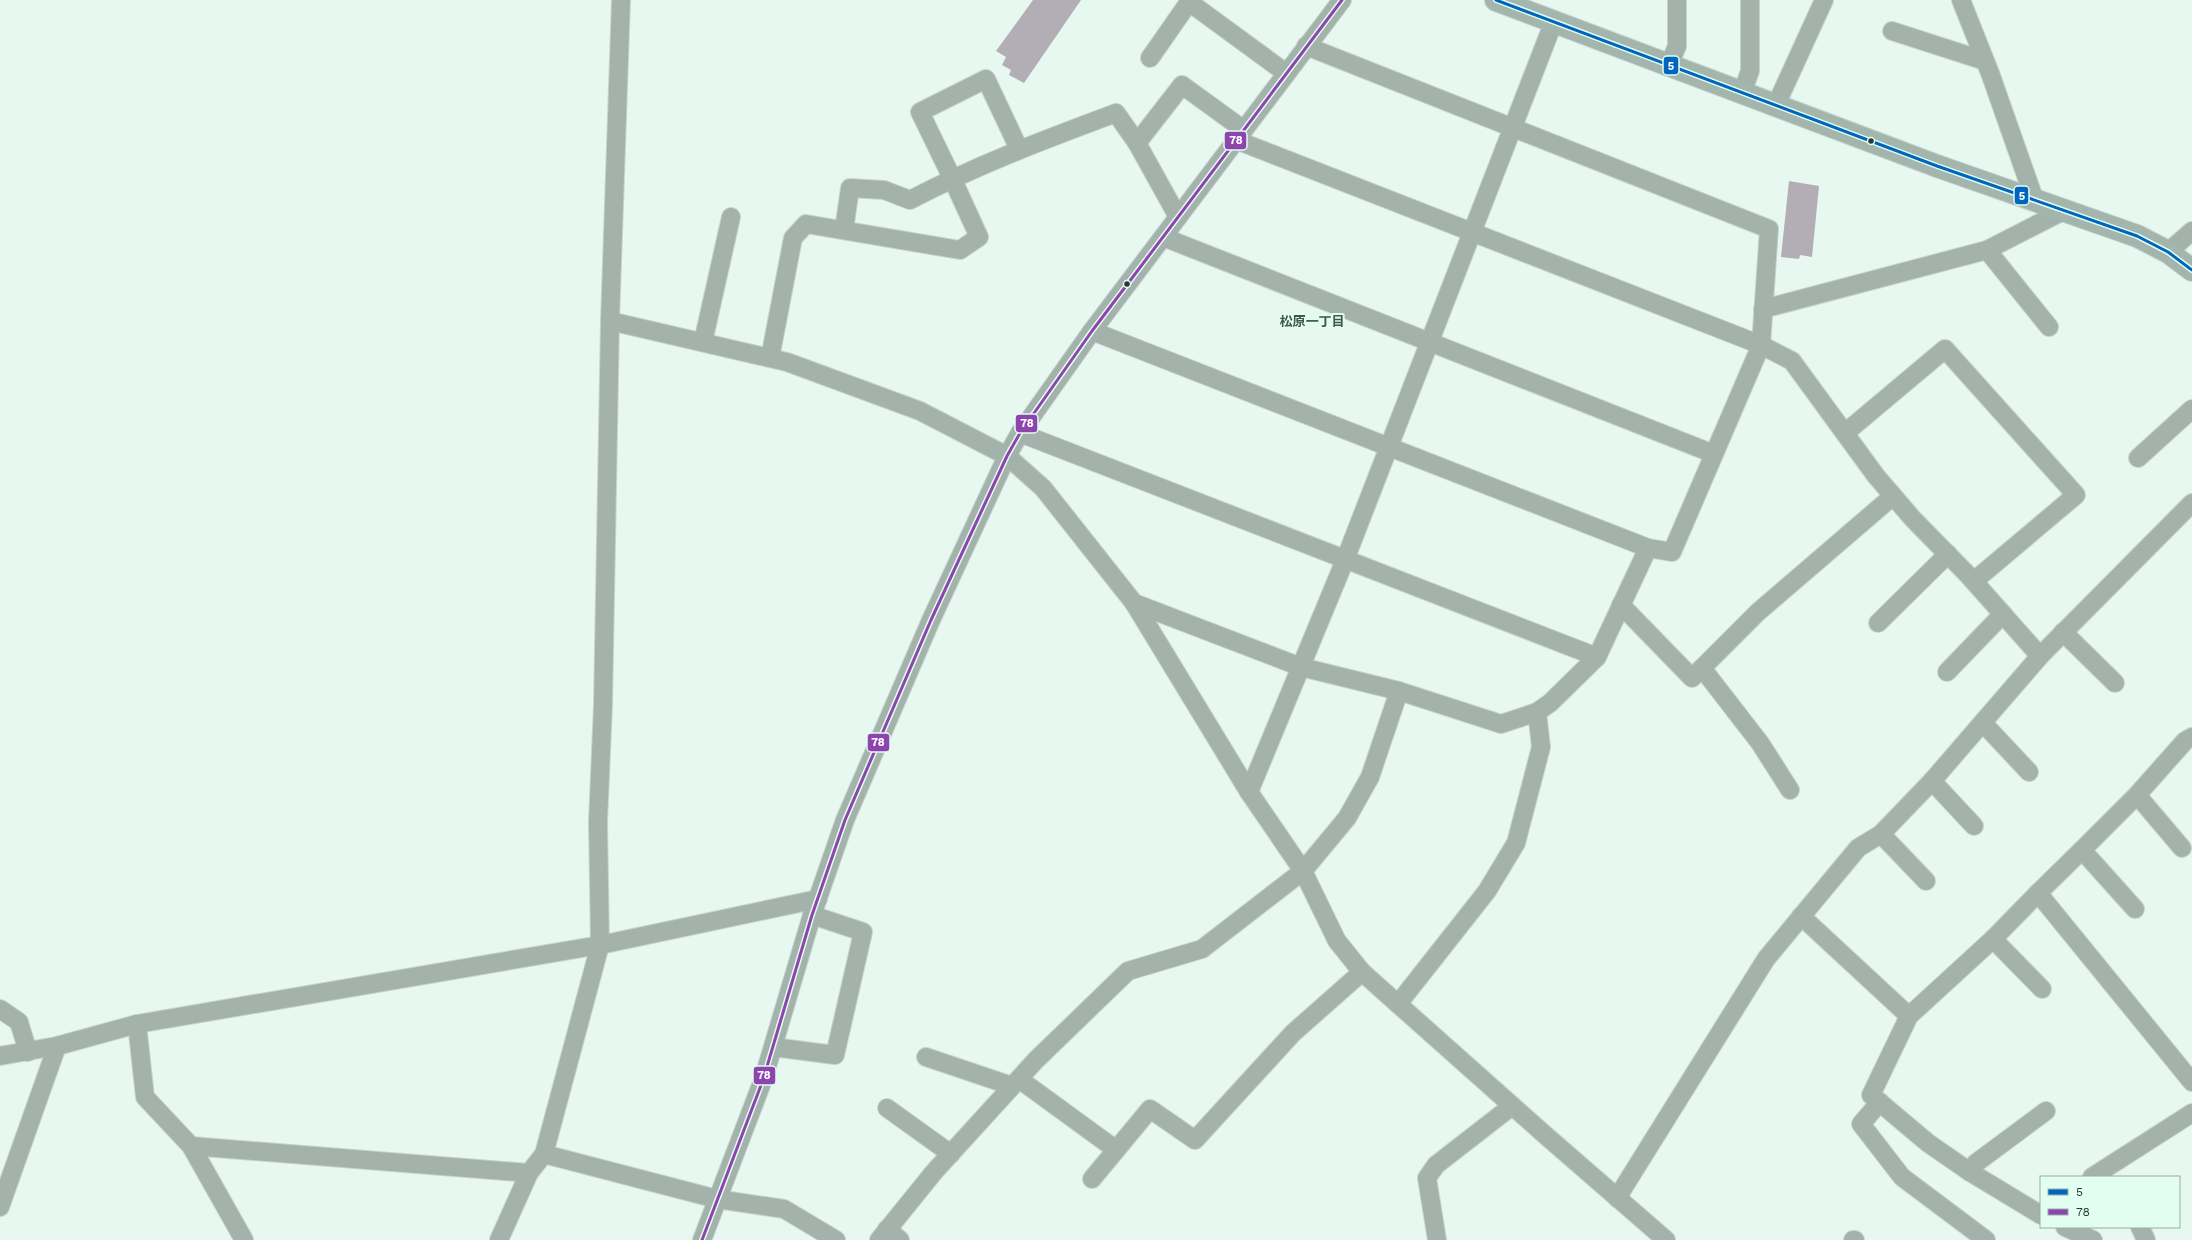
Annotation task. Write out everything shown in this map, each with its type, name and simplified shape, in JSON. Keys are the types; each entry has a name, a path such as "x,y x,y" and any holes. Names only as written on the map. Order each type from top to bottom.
{"main road":[{"path":"1496,0 1937,166 2137,236 2168,252 2192,270"}],"street":[{"path":"499,1240 528,1173 544,1154 600,945 598,822 603,705 610,321 621,0"},
{"path":"702,1240 763,1080 815,907 845,820 931,620 1007,456 1020,434 1092,331 1342,0"},
{"path":"1669,64 1677,46 1677,0"},
{"path":"1742,93 1750,71 1750,0"},
{"path":"1776,105 1824,0"},
{"path":"1961,0 1985,61 2035,201"},
{"path":"1150,58 1189,2 1286,73"},
{"path":"1249,792 1346,560 1554,21"},
{"path":"1892,31 1985,61"},
{"path":"1092,331 1648,548 1672,552 1761,345 1769,229 1306,46"},
{"path":"770,358 793,238 806,224 960,250 978,237 952,178 920,112 986,80 1019,149"},
{"path":"1137,143 1182,85 1240,135 1472,233 1761,345 1792,361 1876,476 1893,496 1974,581 2040,656"},
{"path":"844,230 850,188 884,190 910,200 952,178 1019,149 1116,113 1137,143 1178,217"},
{"path":"1763,309 1987,250 2063,211"},
{"path":"703,342 731,217"},
{"path":"2168,252 2192,231"},
{"path":"1164,237 1714,454"},
{"path":"1987,250 2049,327"},
{"path":"610,321 787,362 920,411 1007,456 1043,488 1134,603 1249,792 1303,871 1337,941 1362,972 1617,1198 1656,1237"},
{"path":"1845,433 1945,349 2076,495 1974,581"},
{"path":"2138,458 2192,409"},
{"path":"1020,434 1597,657"},
{"path":"1621,606 1692,678 1758,612 1893,496"},
{"path":"1617,1198 1766,959 1801,916 1858,848 1882,834 1932,781 2040,656 2192,503"},
{"path":"1134,603 1301,667 1399,690 1501,724 1537,712 1550,703 1597,657 1648,548"},
{"path":"1878,623 1948,554"},
{"path":"1947,672 2003,614"},
{"path":"2063,632 2115,683"},
{"path":"1702,668 1760,743 1790,790"},
{"path":"889,1236 951,1154 1016,1083 1128,971 1202,949 1303,871 1347,818 1370,777 1399,690"},
{"path":"1398,1004 1487,891 1516,843 1541,747 1537,712"},
{"path":"1983,723 2029,772"},
{"path":"2040,1214 1970,1172 1928,1143 1871,1095 1909,1016 1993,939 2137,795 2185,741 2192,737"},
{"path":"1932,781 1974,826"},
{"path":"2137,795 2182,848"},
{"path":"1882,834 1926,881"},
{"path":"2082,850 2135,909"},
{"path":"2038,893 2192,1082"},
{"path":"0,1056 57,1046 137,1024 815,907 864,932 835,1056 773,1047"},
{"path":"1801,916 1909,1016"},
{"path":"1993,939 2042,989"},
{"path":"1092,1179 1115,1149 1150,1109 1194,1140 1293,1033 1362,972"},
{"path":"0,1009 19,1022 28,1052"},
{"path":"137,1024 145,1097 191,1146 244,1240"},
{"path":"0,1207 57,1046"},
{"path":"926,1057 1016,1083 1115,1149"},
{"path":"1880,1102 1861,1124 1902,1177 1986,1240"},
{"path":"1437,1240 1427,1178 1436,1165 1512,1106"},
{"path":"887,1108 951,1154"},
{"path":"1970,1172 1976,1164 2046,1111"},
{"path":"2095,1176 2112,1171 2192,1113"},
{"path":"191,1146 528,1173"},
{"path":"544,1154 717,1199 784,1209 836,1240"},
{"path":"2067,1228 2093,1240"},
{"path":"2140,1228 2146,1240"}],"building":[{"path":"1033,0 1081,0 1024,83 1009,75 1011,70 1002,65 1006,57 996,51"},
{"path":"1789,181 1819,186 1812,257 1800,255 1799,259 1781,257"}],"transit line":[{"name":"78","path":"702,1240 763,1080 812,915 845,820 931,620 1007,456 1020,433 1092,331 1342,0"},
{"name":"5","path":"1496,0 1937,166 2137,236 2168,252 2192,270"}],"district":[{"name":"松原一丁目","path":"1312,321"}]}
